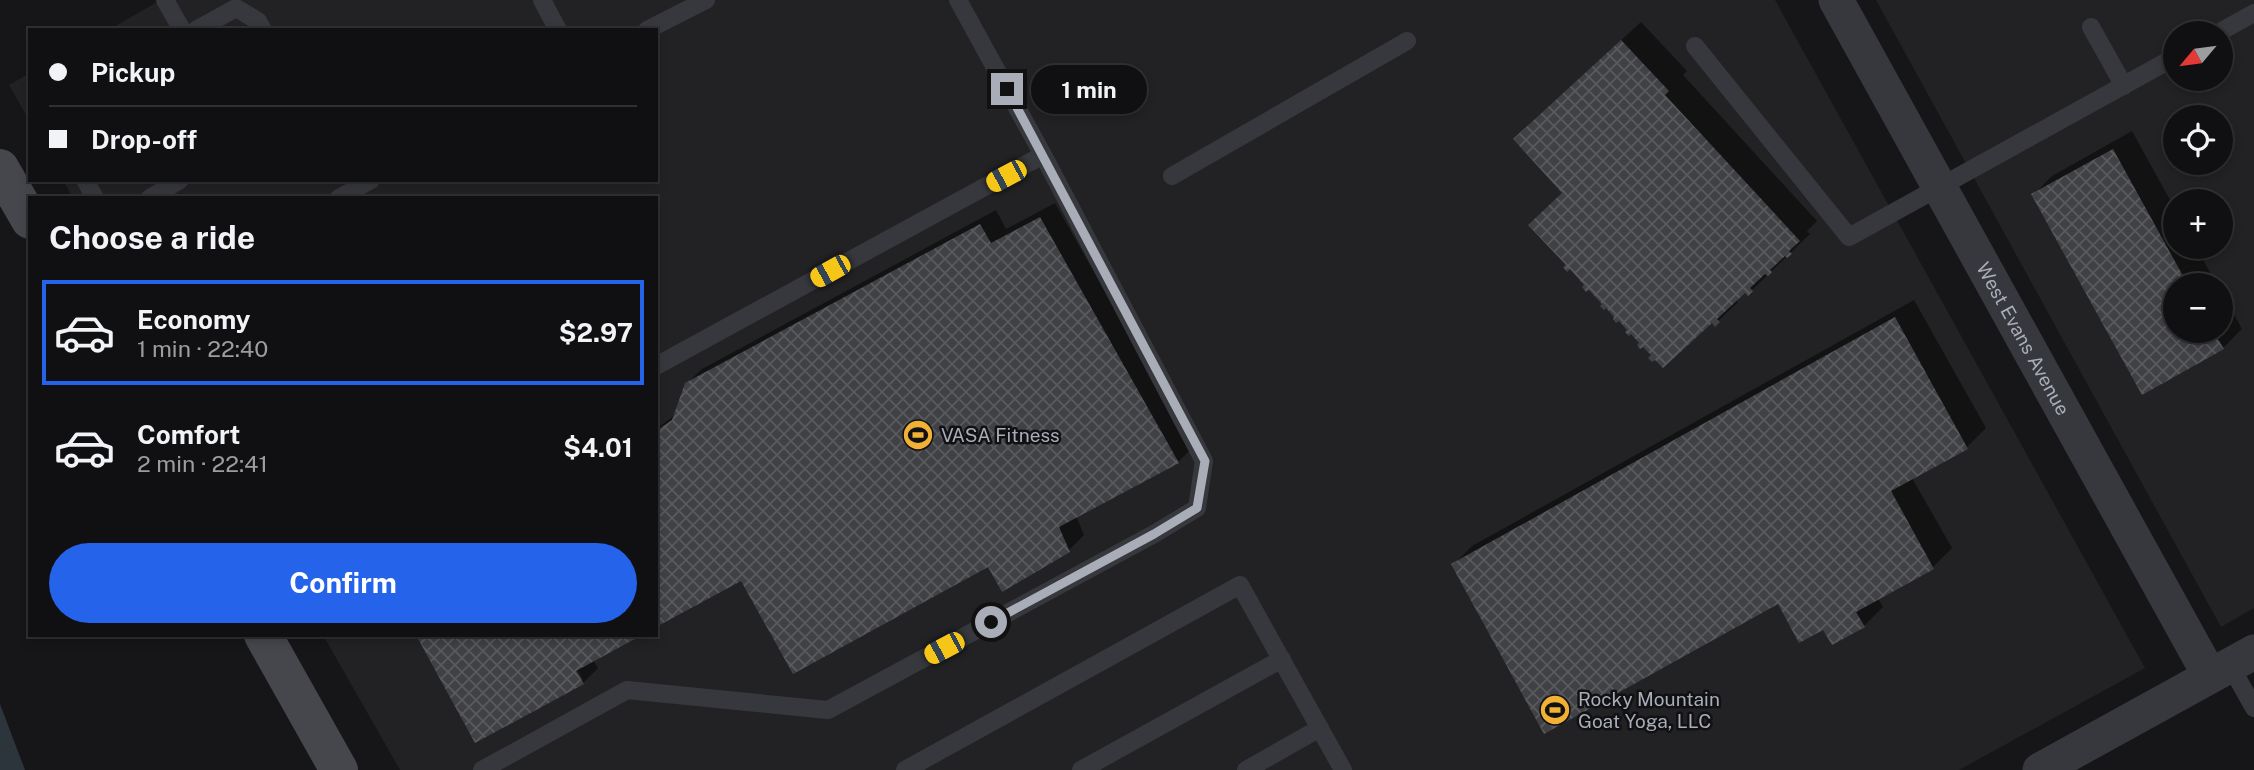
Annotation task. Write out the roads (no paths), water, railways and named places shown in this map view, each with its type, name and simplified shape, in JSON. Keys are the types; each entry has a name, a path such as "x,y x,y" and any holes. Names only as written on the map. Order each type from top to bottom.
{"main road":[{"path":"0,168 28,217"},
{"path":"264,637 339,770"}],"street":[{"name":"West Evans Avenue","path":"1836,0 1940,188 2231,664"},
{"path":"2040,770 2231,664"}],"lane":[{"path":"166,0 181,28"},
{"path":"542,0 557,28"},
{"path":"651,28 706,0"},
{"path":"482,770 627,690 828,710 1154,534 1197,508 1205,461 1044,155 958,0"},
{"path":"200,28 236,8 258,21 262,28"},
{"path":"2233,25 2254,13"},
{"path":"2091,27 2124,86"},
{"path":"1172,176 1407,41"},
{"path":"1695,46 1849,237 2163,64"},
{"path":"658,365 1044,155"},
{"path":"153,196 177,182"},
{"path":"343,196 367,182"},
{"path":"905,770 1240,584 1343,770"},
{"path":"1081,770 1282,659"},
{"path":"2231,664 2254,708"},
{"path":"1246,770 1320,728"}],"place":[{"name":"VASA Fitness","path":"918,435"},
{"name":"Rocky Mountain Goat Yoga, LLC","path":"1555,710"}]}
